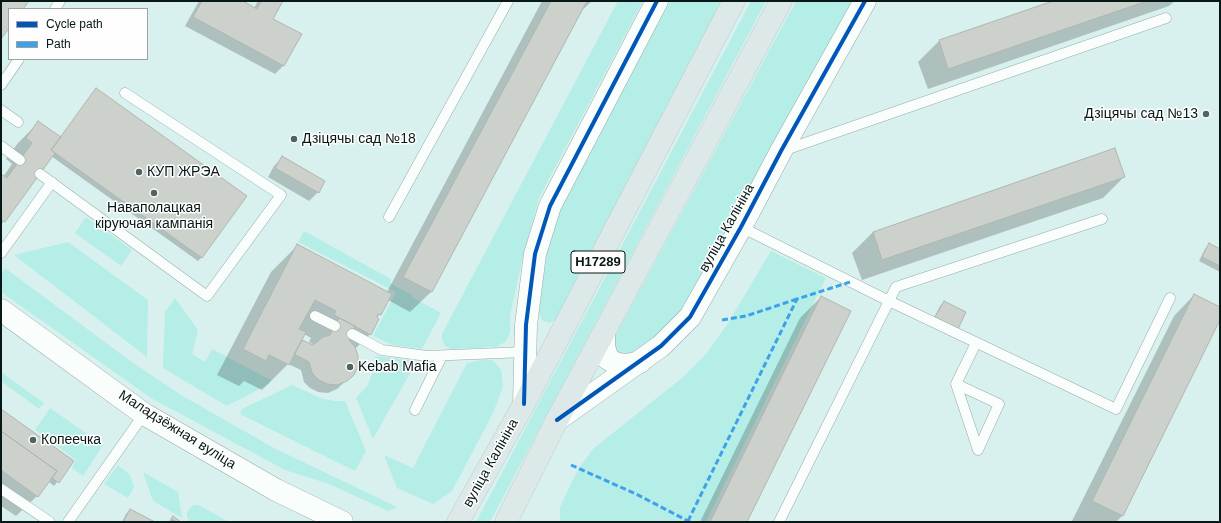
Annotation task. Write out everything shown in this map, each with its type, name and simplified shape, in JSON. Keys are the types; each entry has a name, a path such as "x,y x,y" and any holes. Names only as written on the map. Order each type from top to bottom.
{"main road":[{"name":"вуліца Калініна","path":"458,522 524,404 734,1"},
{"name":"вуліца Калініна","path":"506,522 557,420 781,1"}],"street":[{"name":"вуліца Калініна","path":"524,404 526,326 535,254 550,206 657,1"},
{"name":"вуліца Калініна","path":"557,420 662,346 690,317 865,1"},
{"name":"Маладзёжная вуліца","path":"1,310 144,414 276,490 342,522"},
{"name":"вуліца Калініна","path":"604,333 604,347 608,359 617,364 628,365 640,362"}],"lane":[{"path":"389,217 508,1"},
{"path":"781,151 1166,18"},
{"path":"1,85 18,60"},
{"path":"40,174 207,296 281,195 125,93"},
{"path":"1,110 18,122"},
{"path":"1,146 20,160"},
{"path":"1,253 52,182"},
{"path":"779,522 896,287 1102,219"},
{"path":"741,227 889,301 1116,409 1170,298"},
{"path":"315,316 335,326"},
{"path":"352,334 382,350 428,356 525,352"},
{"path":"956,384 999,404 978,450 956,384 976,343"},
{"path":"415,410 442,356"},
{"path":"68,522 144,414"},
{"path":"1,489 50,522"}],"shaded area":[{"path":"618,1 643,1 539,198 524,252 510,315 510,333 505,342 496,347 451,349 445,346 442,340 442,334"},
{"path":"670,1 726,1 557,319 549,323 542,320 538,312 544,255 559,209"},
{"path":"751,1 766,1 490,522 476,522"},
{"path":"796,1 853,1 682,313 657,338 628,356 620,357 611,344"},
{"path":"86,217 132,250 121,266 75,233"},
{"path":"304,231 391,279 390,283 441,313 422,349 393,345 373,336 396,292 298,242"},
{"path":"68,242 148,300 147,357 14,255"},
{"path":"771,251 826,278 706,522 560,522 560,507 578,469 594,448 682,378 706,354 728,323"},
{"path":"5,268 129,360 181,395 274,448 397,507 388,511 329,484 285,470 151,398 1,292 2,273"},
{"path":"175,298 198,330 192,354 205,362 212,349 271,380 269,384 227,406 163,368 165,312"},
{"path":"375,356 417,361 373,439 356,398 367,386 373,372"},
{"path":"487,359 494,361 501,370 503,387 493,413 452,491 433,504 397,488 384,455 413,468 467,363"},
{"path":"1,372 44,403 39,409 1,381"},
{"path":"292,385 323,399 345,401 366,451 355,471 240,414 242,409"},
{"path":"50,408 103,445 83,476 72,468 76,460 35,430"},
{"path":"118,465 130,475 134,487 128,498 104,484"},
{"path":"143,472 178,492 182,518 153,501"},
{"path":"194,505 199,505 229,522 190,522 187,517 187,512"}],"building":[{"path":"1,1 29,1 24,8 8,8 8,29 1,39"},
{"path":"202,1 243,1 257,9 261,1 283,1 273,19 302,34 284,66 193,17"},
{"path":"551,1 587,1 432,292 403,277"},
{"path":"1053,1 1147,1 948,69 939,40"},
{"path":"96,88 247,196 202,258 51,150"},
{"path":"38,121 61,137 51,150 55,153 5,222 1,220 1,174 7,178 32,143 26,138"},
{"path":"1115,148 1125,177 882,260 873,232"},
{"path":"282,156 325,181 319,193 275,168"},
{"path":"1209,243 1220,249 1220,266 1202,257"},
{"path":"297,244 392,294 381,315 378,314 377,317 379,319 371,335 334,315 336,311 315,300 299,329 306,332 289,365 269,355 266,361 243,349"},
{"path":"1194,294 1220,307 1220,320 1123,516 1092,501"},
{"path":"821,296 851,311 747,522 710,522"},
{"path":"944,301 966,312 958,329 935,317"},
{"path":"339,318 355,326 349,340 355,347 358,356 358,366 354,375 347,381 337,385 327,384 319,380 312,373 309,362 294,354 302,340 313,345 323,337 330,335"},
{"path":"1,409 74,461 59,483 52,478 57,471 1,431"},
{"path":"1,431 57,471 38,497 1,470"},
{"path":"130,509 155,522 123,522"},
{"path":"173,516 181,522 171,519"}],"marked path":[{"path":"688,521 797,299 850,282"},
{"path":"722,320 746,316 797,299"},
{"path":"571,465 636,494 690,522"}],"cycle path":[{"path":"524,404 526,325 535,254 550,206 657,1"},
{"path":"557,420 661,346 690,317 865,1"}],"place":[{"name":"Дзіцячы сад №13","path":"1206,114"},
{"name":"Дзіцячы сад №18","path":"294,139"},
{"name":"КУП ЖРЭА","path":"139,172"},
{"name":"Наваполацкая кіруючая кампанія","path":"154,193"},
{"name":"Kebab Mafia","path":"350,367"},
{"name":"Копеечка","path":"33,440"}]}
